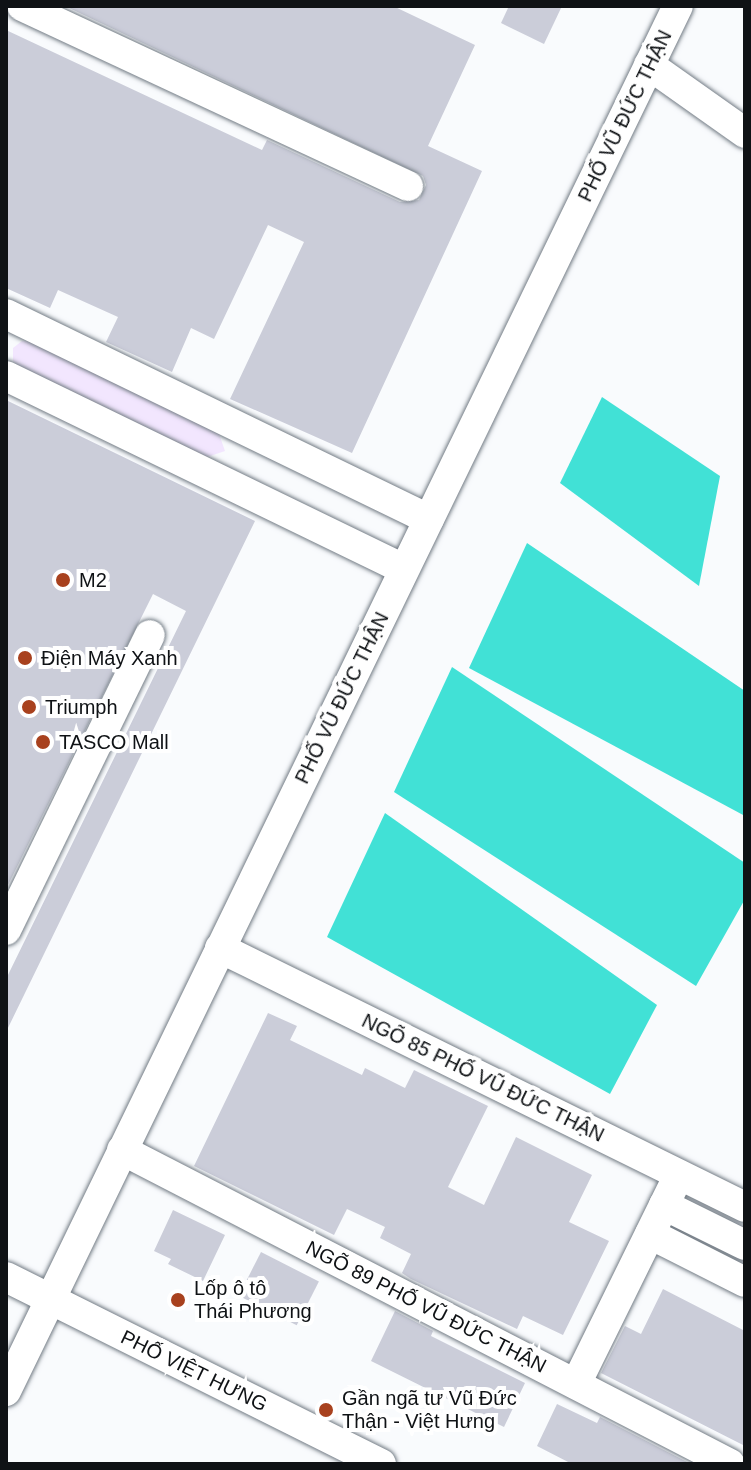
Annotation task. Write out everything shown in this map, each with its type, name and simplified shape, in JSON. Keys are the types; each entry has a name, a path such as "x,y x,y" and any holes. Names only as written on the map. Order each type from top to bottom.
{"street":[{"path":"22,6 408,186"},
{"name":"PHỐ VŨ ĐỨC THẬN","path":"6,1391 678,6"},
{"path":"649,65 745,133"},
{"path":"6,314 429,519"},
{"path":"6,376 404,569"},
{"path":"6,930 150,635"},
{"name":"NGÕ 85 PHỐ VŨ ĐỨC THẬN","path":"220,948 745,1207"},
{"name":"NGÕ 89 PHỐ VŨ ĐỨC THẬN","path":"122,1150 730,1464"},
{"path":"576,1384 679,1175"},
{"path":"664,1205 745,1245"},
{"path":"650,1234 745,1282"},
{"name":"PHỐ VIỆT HƯNG","path":"6,1277 381,1464"}],"shaded area":[{"path":"22,341 36,342 218,431 225,451 204,458 22,370 13,361 13,348"}],"water":[{"path":"602,397 720,476 699,586 560,483"},
{"path":"527,543 745,691 745,816 469,668"},
{"path":"452,667 745,863 745,899 696,986 394,792"},
{"path":"385,813 657,1005 610,1094 327,937"}],"building":[{"path":"65,6 393,6 475,45 428,146 482,171 352,453 230,399 304,242 268,225 214,339 191,328 172,372 106,342 118,317 58,290 50,308 6,288 6,30 262,150 267,140 400,202 419,200 426,185 423,176"},
{"path":"509,6 562,6 544,44 501,23"},
{"path":"6,400 255,521 6,1032 6,979 186,611 153,594 6,889"},
{"path":"268,1013 297,1026 290,1040 362,1075 365,1068 405,1088 414,1070 488,1106 448,1187 484,1205 516,1137 592,1175 569,1222 609,1241 563,1335 523,1316 517,1329 411,1279 402,1273 411,1254 380,1238 385,1227 347,1209 334,1235 194,1166"},
{"path":"173,1210 225,1235 203,1281 168,1264 171,1259 154,1251"},
{"path":"261,1252 319,1282 297,1325 239,1296"},
{"path":"663,1289 745,1331 745,1446 601,1373 625,1326 641,1334"},
{"path":"395,1311 433,1331 431,1336 525,1383 504,1427 371,1361"},
{"path":"557,1404 597,1423 600,1417 691,1464 572,1464 537,1446"}],"place":[{"name":"M2","path":"63,580"},
{"name":"Điện Máy Xanh","path":"25,658"},
{"name":"Triumph","path":"29,707"},
{"name":"TASCO Mall","path":"43,742"},
{"name":"Lốp ô tô Thái Phương","path":"178,1300"},
{"name":"Gần ngã tư Vũ Đức Thận - Việt Hưng","path":"326,1410"}]}
